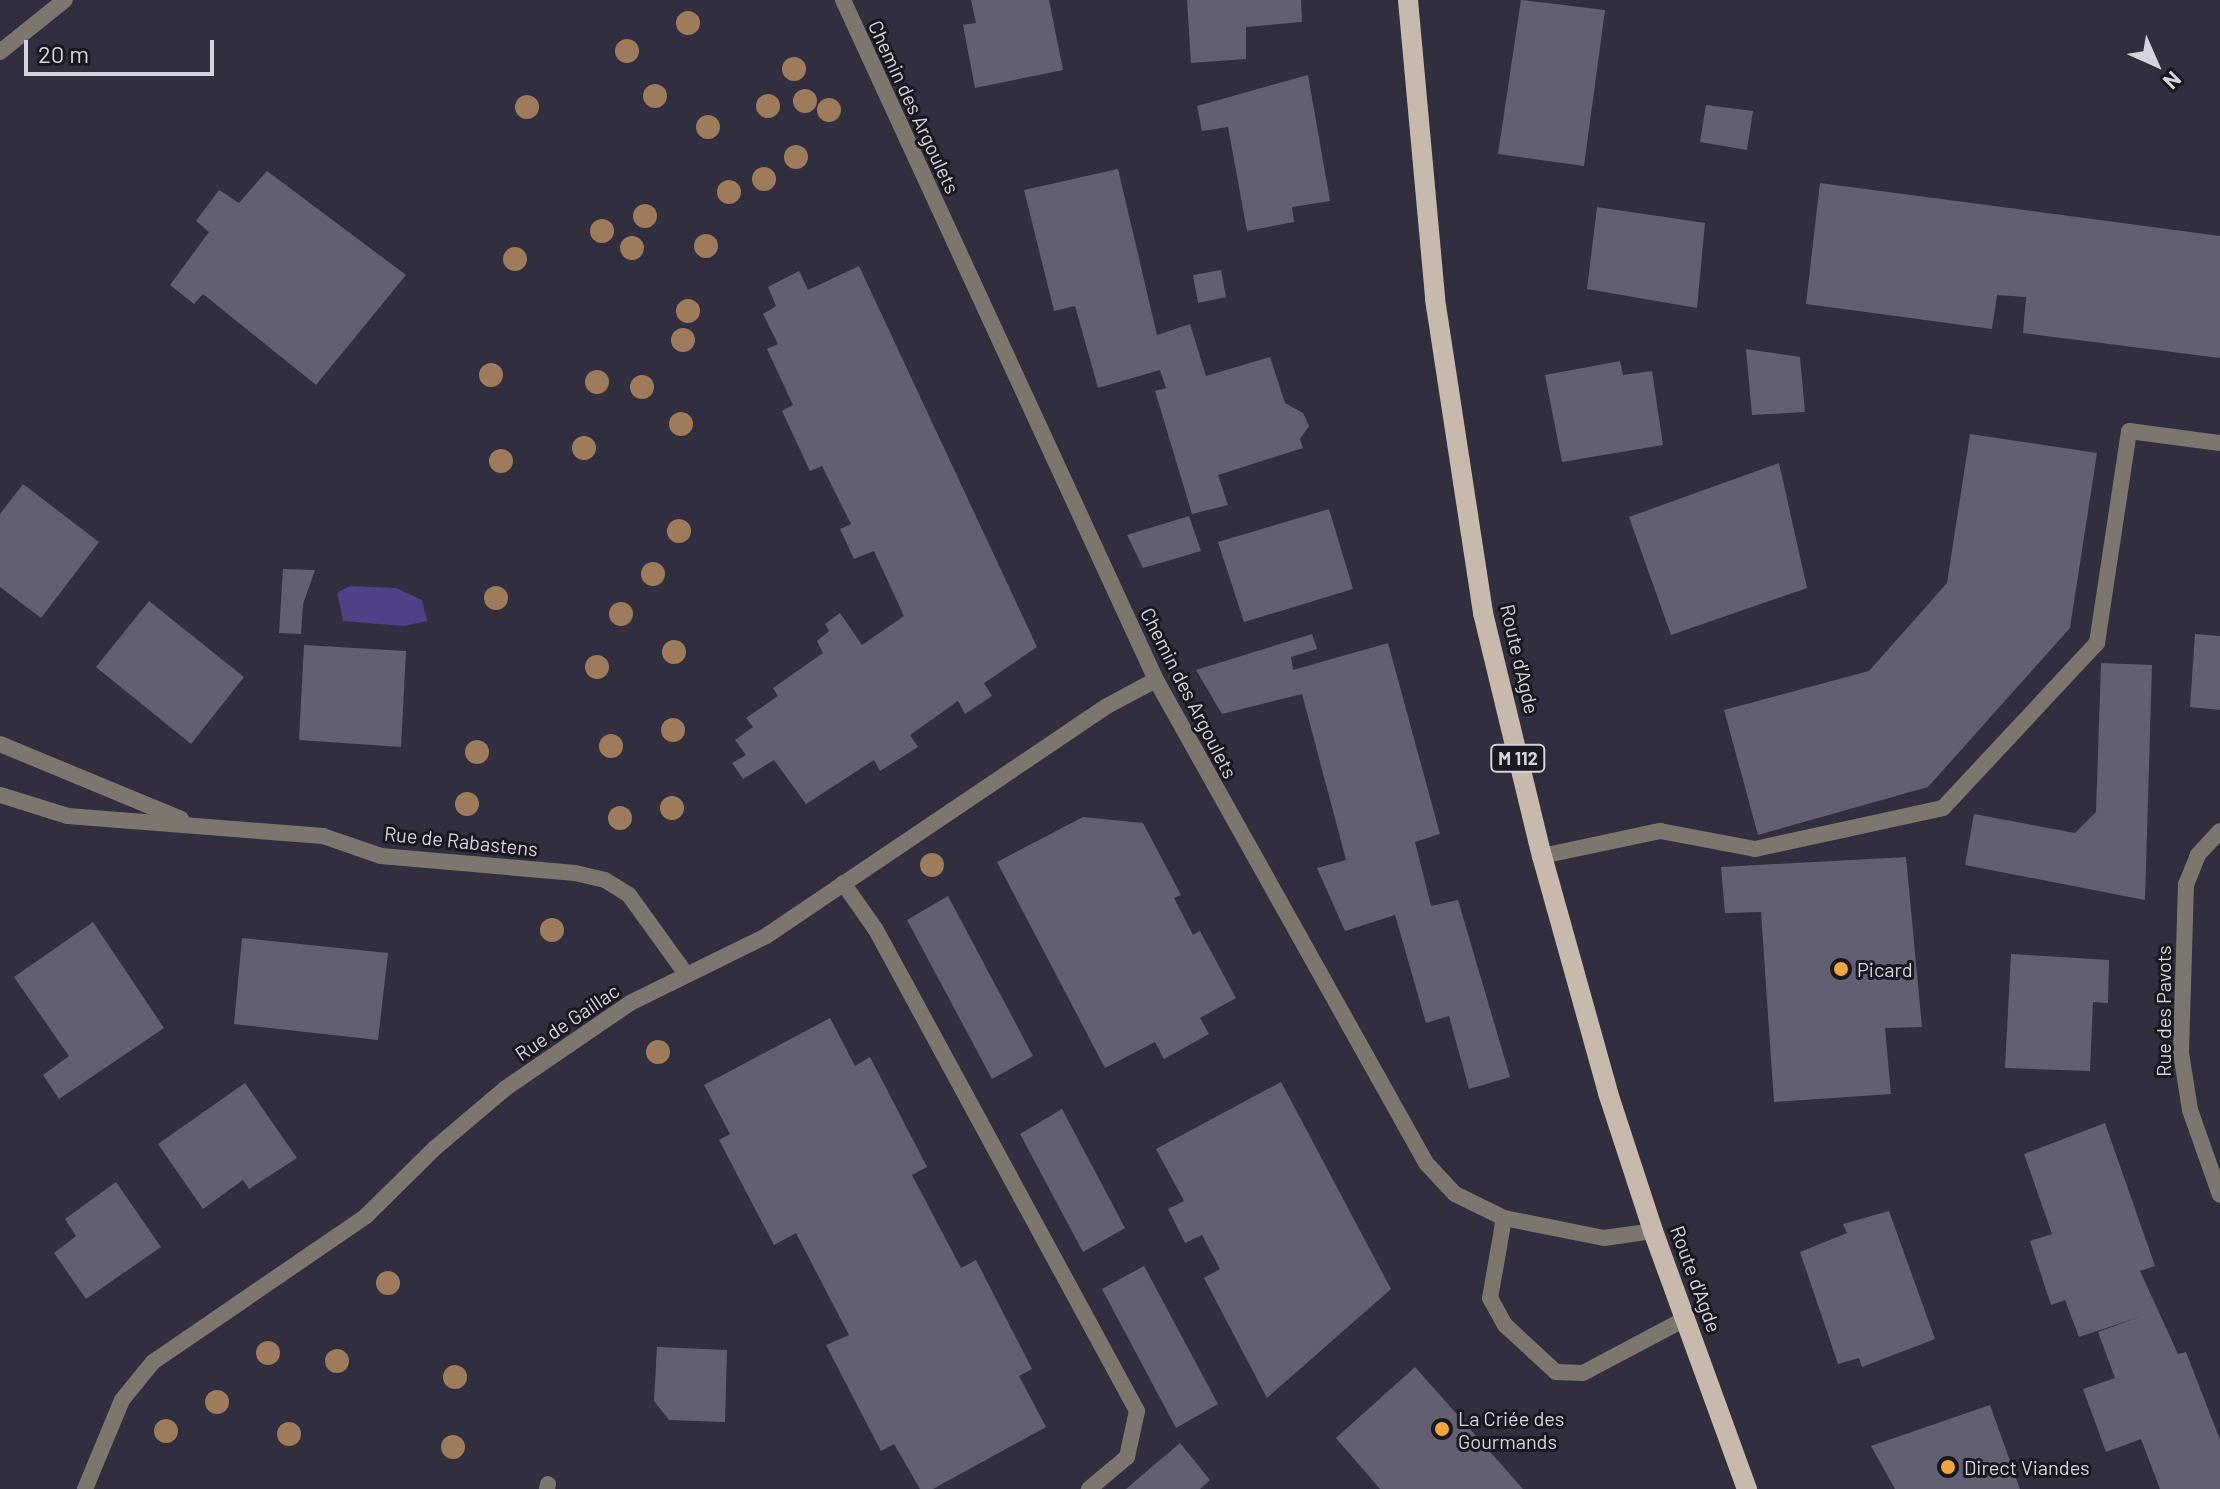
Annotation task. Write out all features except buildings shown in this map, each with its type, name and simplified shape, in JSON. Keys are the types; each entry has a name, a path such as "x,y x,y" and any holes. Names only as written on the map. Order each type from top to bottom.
{"main road":[{"name":"Route d'Agde","path":"1408,0 1433,284 1483,613 1542,856 1653,1231 1747,1489"}],"street":[{"path":"0,52 65,0"},
{"name":"Chemin des Argoulets","path":"843,0 1156,680 1426,1163 1455,1194 1504,1218 1604,1238 1653,1231"},
{"path":"1542,856 1660,831 1755,849 1943,808 2097,643 2129,431 2220,443"},
{"name":"Rue de Gaillac","path":"85,1489 122,1400 153,1362 366,1216 435,1148 577,1035 686,974 766,936 1107,706 1156,680"},
{"name":"Rue de Rabastens","path":"0,744 189,823"},
{"name":"Rue de Rabastens","path":"0,795 68,816 123,823 189,823 323,836 381,856 605,880 629,895 686,974"},
{"name":"Rue des Pavots","path":"2220,831 2198,855 2186,884 2181,1053 2190,1110 2220,1195"},
{"path":"843,883 883,943 1137,1411 1127,1457 1089,1489"},
{"path":"1504,1218 1490,1298 1505,1325 1556,1372 1583,1373 1685,1319"}],"shaded area":[{"path":"350,586 396,588 422,600 427,621 404,626 343,621 337,593"}],"place":[{"name":"Picard","path":"1841,969"},
{"name":"La Criée des Gourmands","path":"1442,1429"},
{"name":"Direct Viandes","path":"1948,1467"}]}
